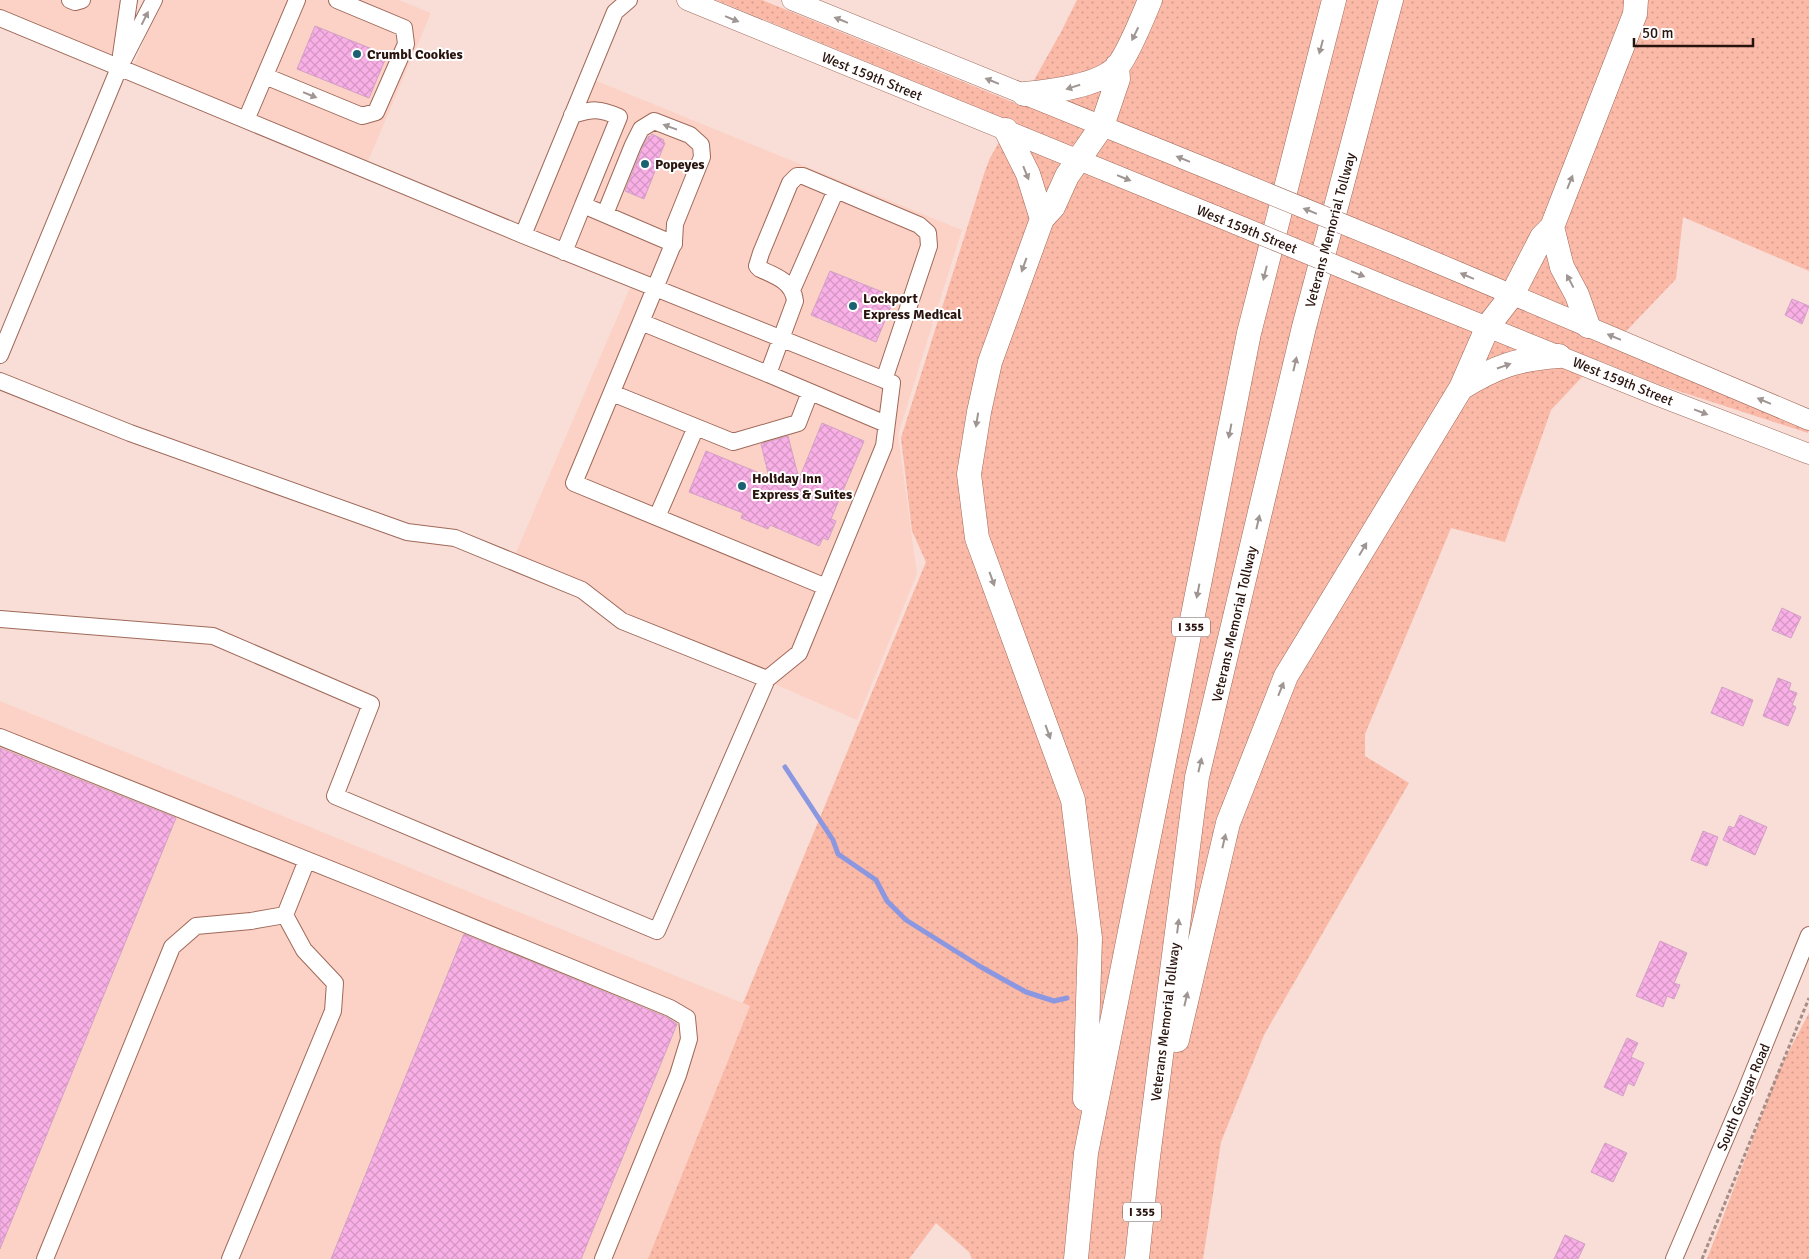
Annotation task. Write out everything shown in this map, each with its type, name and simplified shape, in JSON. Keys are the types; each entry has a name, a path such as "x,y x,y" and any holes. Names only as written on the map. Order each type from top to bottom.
{"highway":[{"path":"1024,94 1070,88 1099,78 1117,66 1134,36 1150,0"},
{"name":"I 355","path":"1076,1259 1086,1153 1249,333 1334,0"},
{"name":"Veterans Memorial Tollway","path":"1138,1259 1147,1165 1197,777 1304,327 1391,0"},
{"path":"1147,1165 1228,823 1286,676 1461,388 1488,326 1512,295 1542,237 1552,227 1635,14 1636,0"},
{"path":"1082,1188 1090,938 1073,800 977,538 969,474 979,412 990,362 1042,220 1053,207 1067,176 1102,126 1118,79 1117,66"},
{"path":"1006,130 1028,174 1042,220"},
{"path":"1552,227 1562,267 1577,295 1588,326"},
{"path":"1461,388 1490,371 1518,361 1560,356"}],"main road":[{"name":"West 159th Street","path":"687,0 1393,289 1656,395 1809,454"},
{"path":"792,0 1404,249 1809,420"}],"street":[{"path":"70,0 75,2 82,0"},
{"path":"119,68 129,0"},
{"path":"0,355 119,68 154,0"},
{"path":"246,120 297,0"},
{"path":"265,76 362,116 376,112 406,44 404,28 337,0"},
{"path":"523,235 586,82 613,6 629,0"},
{"path":"0,18 564,252 892,383 884,446 799,653 767,679 657,931 335,796 371,704 213,636 0,619"},
{"path":"586,82 604,110"},
{"path":"564,252 619,117 604,110 589,110 572,115"},
{"path":"604,214 641,129 654,121 690,135 701,145 702,157 675,224 674,244 574,483 826,587"},
{"path":"768,374 795,301 792,290 786,281 757,266 790,183 797,176 803,176 919,225 928,233 929,246 884,380"},
{"path":"792,290 836,190"},
{"path":"583,205 674,244"},
{"path":"641,322 886,424"},
{"path":"0,381 130,433 407,532 455,538 582,590 622,621 767,679"},
{"path":"612,393 733,442 798,423 810,392"},
{"path":"657,517 696,427"},
{"path":"0,737 308,860 652,1001 687,1018 689,1039 678,1075 603,1259"},
{"path":"285,915 308,860"},
{"path":"45,1259 172,947 196,926 251,921 285,915"},
{"path":"230,1259 333,1010 335,984 304,950 285,915"},
{"name":"South Gougar Road","path":"1674,1259 1744,1095 1809,935"}],"path":[{"path":"1702,1259 1809,998"}],"shaded area":[{"path":"0,0 134,0 116,61 0,11"},
{"path":"161,0 399,0 431,13 366,166 133,67"},
{"path":"716,0 762,0 1020,105 1077,0 1809,0 1809,271 1683,217 1676,279 1611,347 1809,430 1808,433 1660,385 1598,360 1551,410 1505,542 1451,528 1365,734 1365,756 1409,783 1264,1035 1221,1142 1203,1259 972,1259 969,1252 936,1223 909,1259 648,1259 750,1006 743,1003 926,562 912,531 901,438 985,171 990,158 1011,121"},
{"path":"592,79 962,230 898,435 917,574 857,720 623,618 514,557 635,276 527,232"},
{"path":"0,701 750,1006 648,1259 0,1259"},
{"path":"1809,1013 1809,1259 1707,1259 1779,1070"}],"building":[{"path":"315,26 387,55 369,98 297,69"},
{"name":"Popeyes","path":"652,134 664,140 663,142 665,143 644,199 625,191 644,144"},
{"name":"Lockport Express Medical","path":"830,271 895,297 876,342 811,315"},
{"path":"1792,299 1809,306 1802,324 1785,315"},
{"name":"Holiday Inn Express & Suites","path":"822,423 864,441 831,519 836,521 828,540 823,538 819,546 770,525 768,529 741,518 743,513 689,492 706,451 769,477 761,444 788,436 799,479"},
{"path":"1782,608 1801,617 1791,638 1772,630"},
{"path":"1778,678 1791,683 1789,690 1797,693 1792,705 1796,707 1788,726 1763,716"},
{"path":"1722,687 1753,700 1743,726 1711,713"},
{"path":"0,748 176,818 0,1249"},
{"path":"1740,815 1767,827 1755,855 1723,840 1729,826 1734,828"},
{"path":"1703,831 1718,837 1707,866 1691,860"},
{"path":"464,934 666,1017 677,1024 581,1259 331,1259"},
{"path":"1660,941 1687,953 1674,983 1680,985 1674,999 1667,996 1663,1007 1636,996"},
{"path":"1627,1038 1638,1043 1631,1057 1644,1063 1634,1086 1628,1083 1623,1096 1604,1087"},
{"path":"1605,1143 1627,1153 1613,1182 1591,1172"},
{"path":"1565,1235 1585,1244 1578,1259 1554,1259"}],"waterway":[{"path":"785,767 833,840 838,854 876,880 887,901 906,920 981,967 1026,992 1054,1001 1067,998"}],"place":[{"name":"Crumbl Cookies","path":"357,54"},
{"name":"Popeyes","path":"645,164"},
{"name":"Lockport Express Medical","path":"853,306"},
{"name":"Holiday Inn Express & Suites","path":"742,486"}]}
